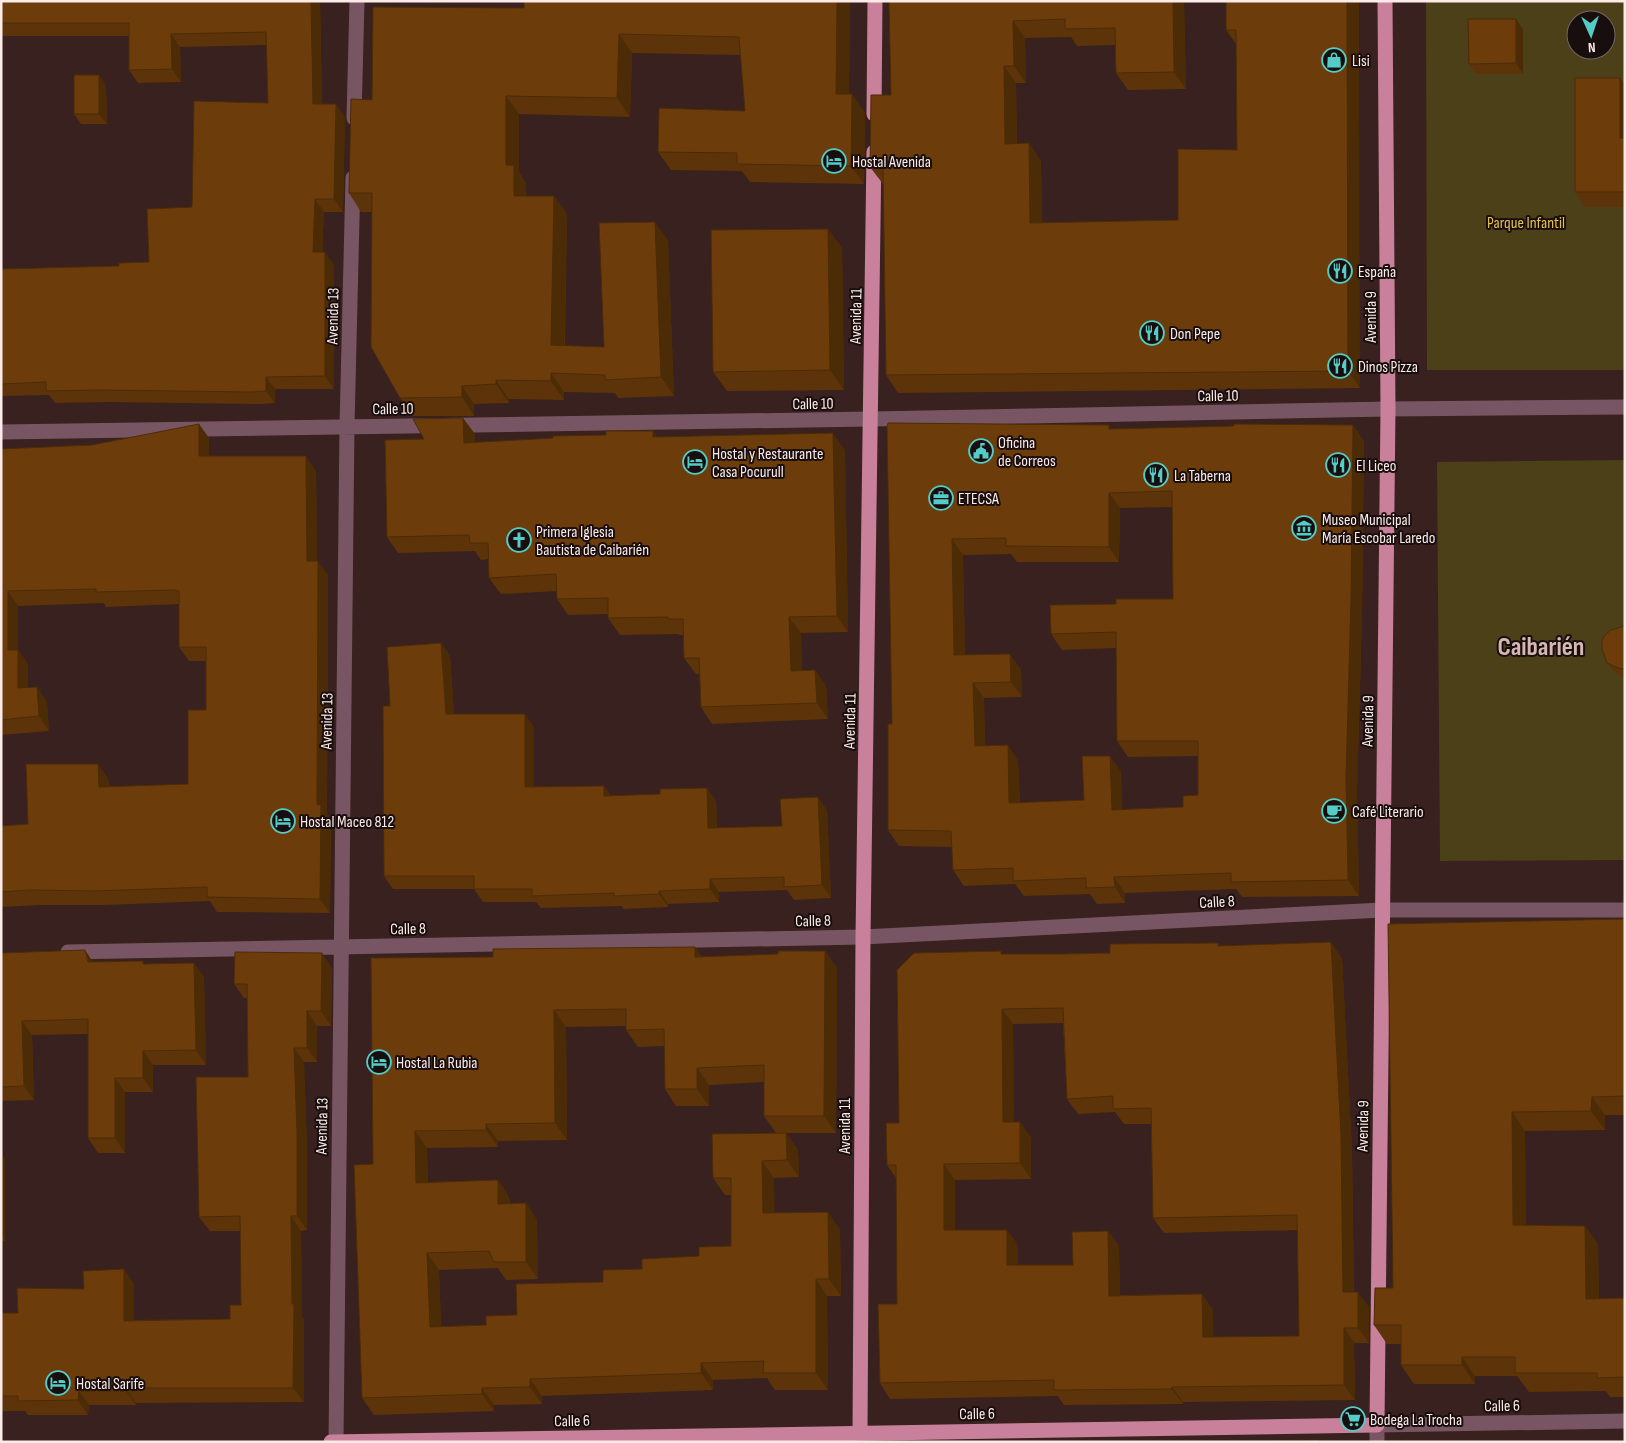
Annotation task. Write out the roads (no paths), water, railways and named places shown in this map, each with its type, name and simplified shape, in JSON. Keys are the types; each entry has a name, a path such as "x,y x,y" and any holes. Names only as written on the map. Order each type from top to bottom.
{"main road":[{"name":"Avenida 11","path":"860,1437 862,937 871,419 875,1"},
{"name":"Avenida 9","path":"1377,1425 1388,409 1385,1"},
{"name":"Calle 6","path":"331,1442 860,1437 1377,1425"}],"street":[{"path":"354,130 357,1"},
{"name":"Avenida 13","path":"336,1442 347,426 353,159"},
{"name":"Calle 10","path":"1,432 1625,406"},
{"name":"Calle 8","path":"51,952 862,937 1382,910 1625,910"},
{"name":"Calle 6","path":"1377,1425 1625,1421"},
{"name":"Avenida 9","path":"1377,1425 1377,1442"}],"place":[{"name":"Lisi","path":"1334,60"},
{"name":"Hostal Avenida","path":"834,161"},
{"name":"España","path":"1340,271"},
{"name":"Don Pepe","path":"1152,333"},
{"name":"Dinos Pizza","path":"1340,366"},
{"name":"Oficina de Correos","path":"981,451"},
{"name":"Hostal y Restaurante Casa Pocurull","path":"695,462"},
{"name":"El Liceo","path":"1338,465"},
{"name":"La Taberna","path":"1156,475"},
{"name":"ETECSA","path":"941,498"},
{"name":"Museo Municipal María Escobar Laredo","path":"1304,528"},
{"name":"Primera Iglesia Bautista de Caibarién","path":"519,540"},
{"name":"Café Literario","path":"1334,811"},
{"name":"Hostal Maceo 812","path":"283,821"},
{"name":"Hostal La Rubia","path":"379,1062"},
{"name":"Hostal Sarife","path":"58,1383"},
{"name":"Bodega La Trocha","path":"1353,1419"}],"district":[{"name":"Caibarién","path":"1541,646"}],"park label":[{"name":"Parque Infantil","path":"1526,222"}]}
